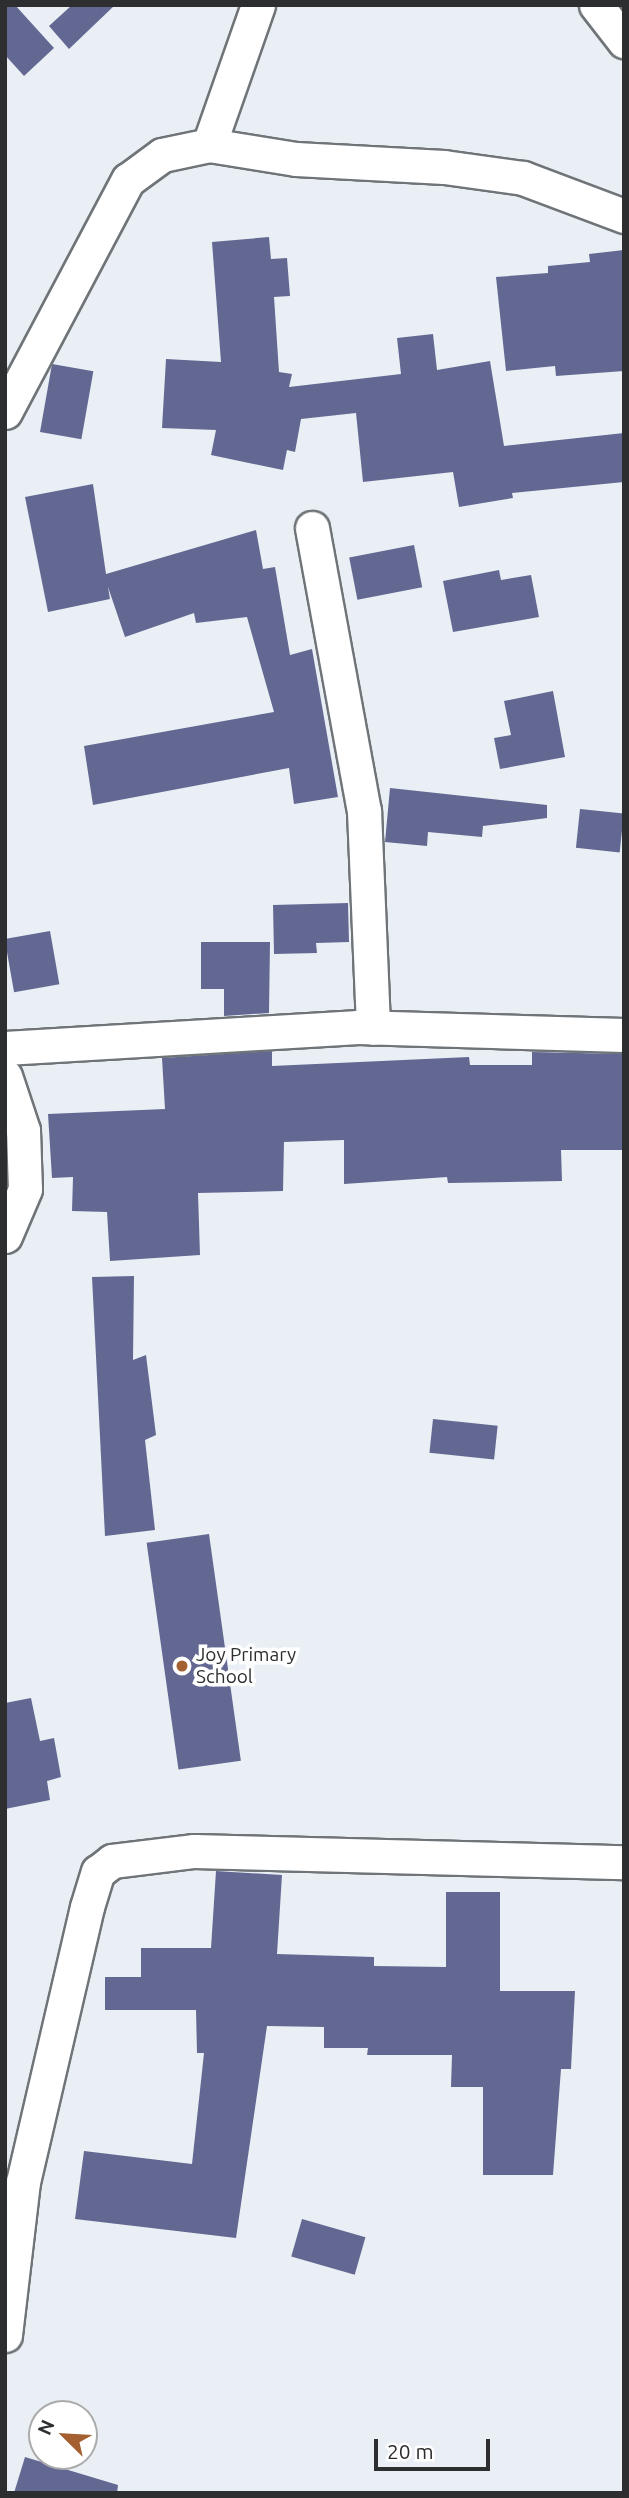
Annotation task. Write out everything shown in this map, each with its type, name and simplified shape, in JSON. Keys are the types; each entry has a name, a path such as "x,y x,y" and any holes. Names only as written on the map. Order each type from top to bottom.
{"street":[{"path":"209,145 258,5"},
{"path":"596,5 624,41"},
{"path":"5,412 128,180 162,155 209,145 523,178 624,216"},
{"path":"312,528 364,811 373,1028"},
{"path":"5,1048 373,1028 624,1035"},
{"path":"5,1076 23,1130 25,1189 5,1236"},
{"path":"5,2335 23,2182 87,1907 98,1872 112,1860 194,1852 624,1862"}],"building":[{"path":"5,5 15,5 54,48 24,76 5,55"},
{"path":"72,5 115,5 69,49 49,26"},
{"path":"269,237 271,259 287,258 290,296 274,297 279,372 292,374 289,387 401,374 397,338 433,334 437,370 490,361 504,446 624,433 624,482 512,493 513,498 459,507 453,472 363,482 356,413 301,419 295,452 287,450 283,470 211,455 216,430 162,428 166,359 221,362 212,242"},
{"path":"624,250 624,371 556,376 555,366 506,371 496,277 548,273 548,266 590,262 589,254"},
{"path":"52,364 93,371 81,439 40,432"},
{"path":"93,484 106,574 256,530 263,569 275,567 290,655 312,649 338,797 294,804 289,768 93,805 84,746 274,712 247,617 196,623 194,613 125,637 108,587 110,599 48,612 25,497"},
{"path":"414,545 422,587 357,600 349,558"},
{"path":"499,570 501,580 531,575 539,617 453,632 443,581"},
{"path":"553,691 565,757 500,769 494,738 511,735 504,701"},
{"path":"390,788 547,805 547,818 483,826 482,837 428,832 427,846 385,842"},
{"path":"580,809 624,814 620,852 576,848"},
{"path":"348,903 349,942 316,943 317,953 274,954 273,905"},
{"path":"50,931 59,984 14,992 5,939"},
{"path":"201,942 270,942 269,1013 224,1016 224,989 201,989"},
{"path":"272,1051 272,1066 469,1057 470,1065 532,1065 532,1052 624,1054 624,1150 561,1150 562,1181 448,1183 447,1177 344,1184 344,1140 284,1142 283,1191 198,1193 200,1255 110,1261 107,1212 72,1211 73,1177 52,1178 48,1114 165,1109 162,1058"},
{"path":"134,1276 133,1360 146,1355 156,1435 145,1440 155,1530 105,1536 92,1277"},
{"path":"433,1419 498,1426 494,1460 429,1453"},
{"path":"209,1534 241,1761 178,1770 147,1543"},
{"path":"31,1698 40,1741 54,1738 61,1777 47,1781 50,1800 5,1809 5,1703"},
{"path":"216,1871 282,1875 277,1954 374,1957 374,1966 446,1967 446,1892 500,1892 500,1991 575,1991 571,2069 561,2069 553,2175 483,2175 483,2087 451,2087 452,2055 367,2055 368,2048 324,2048 324,2027 267,2026 236,2238 75,2219 84,2151 192,2164 204,2053 197,2053 196,2010 105,2010 105,1977 141,1977 141,1948 211,1948"},
{"path":"302,2219 365,2237 355,2275 291,2256"},
{"path":"25,2457 28,2458 28,2470 68,2470 118,2485 117,2493 14,2493"}],"place":[{"name":"Joy Primary School","path":"182,1666"}]}
